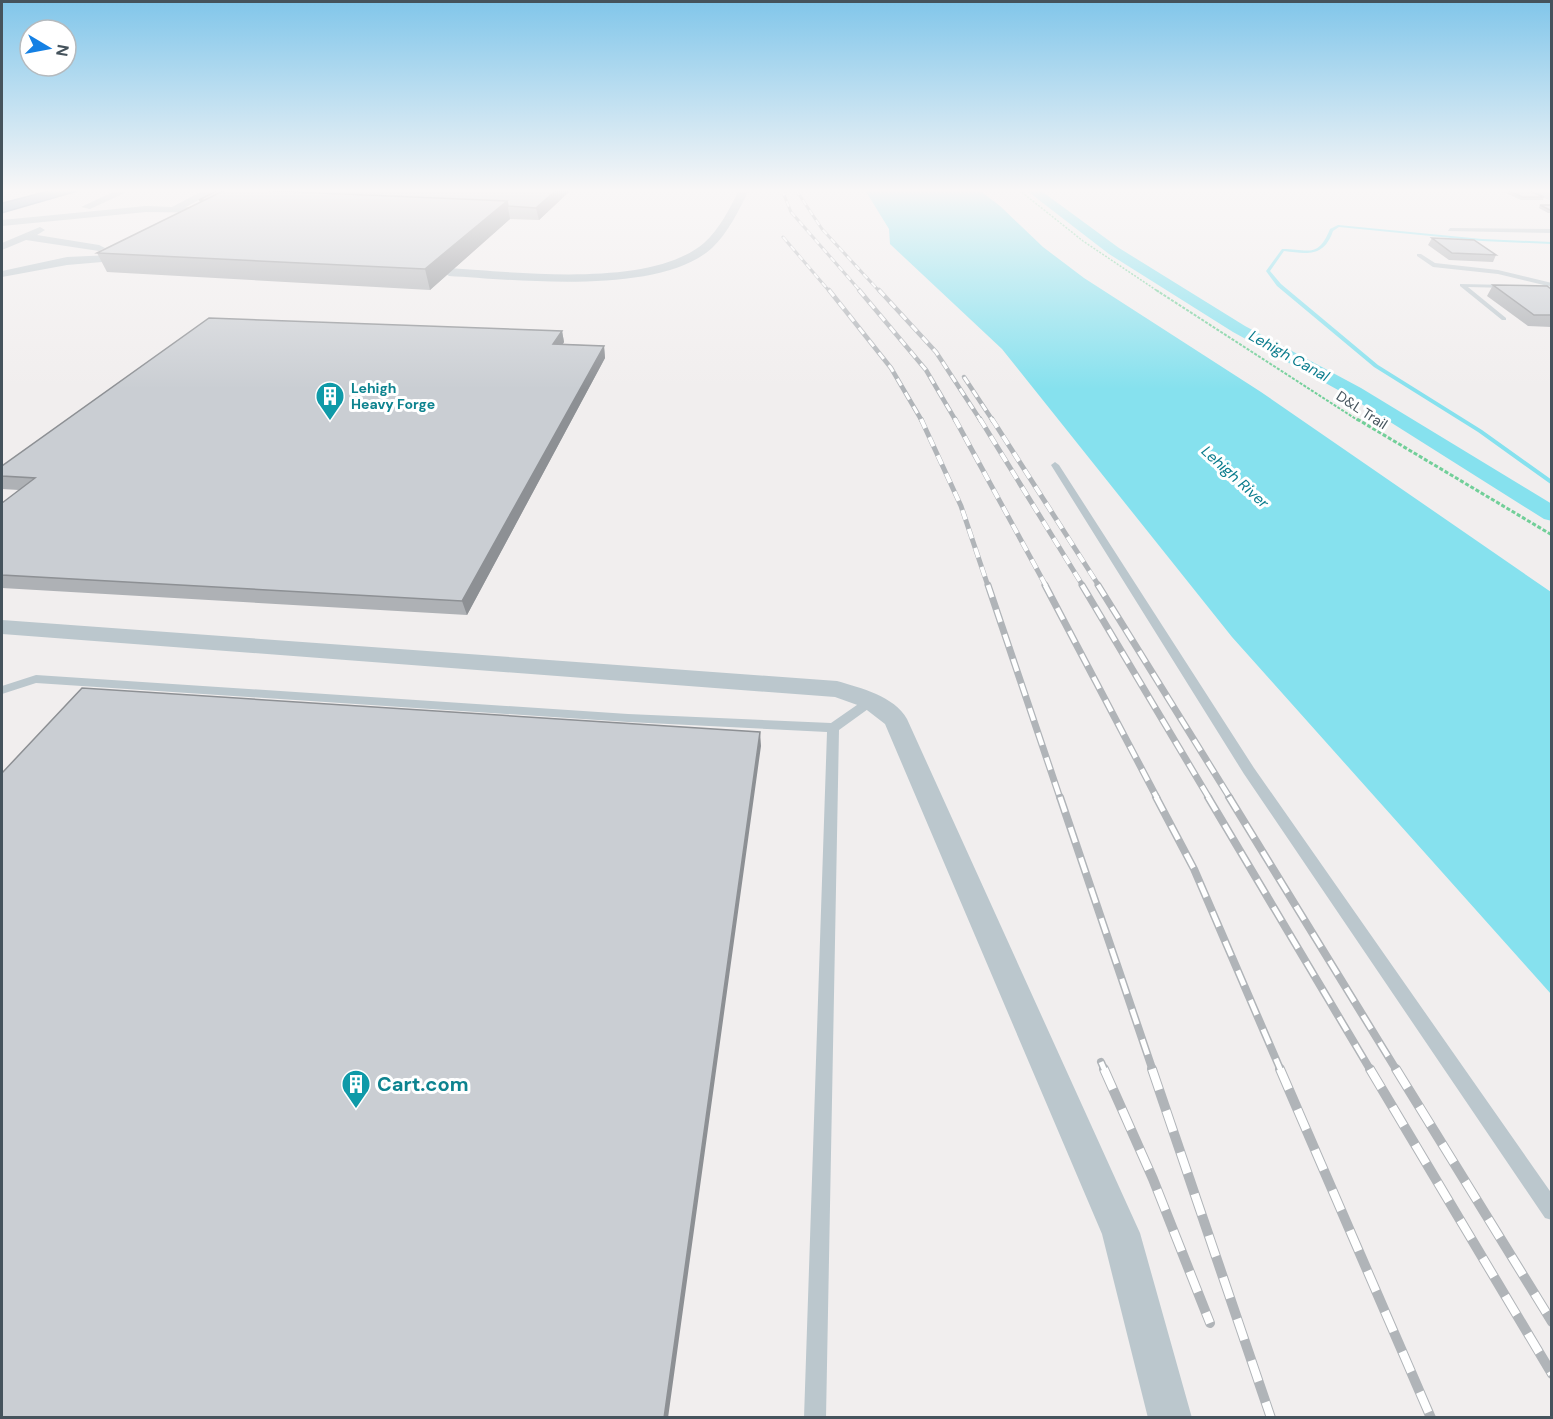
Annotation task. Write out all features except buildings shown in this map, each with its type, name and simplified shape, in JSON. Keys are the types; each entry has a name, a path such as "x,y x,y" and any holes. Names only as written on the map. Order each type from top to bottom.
{"street":[{"path":"3,261 59,256"},
{"path":"2,274 67,261 136,256"},
{"path":"449,272 589,277 662,267 686,256"},
{"path":"2,627 837,689 871,701 895,719 1121,1233 1170,1418"}],"lane":[{"path":"1421,256 1433,265 1498,272 1551,286"},
{"path":"1504,319 1462,285 1551,286"},
{"path":"1055,465 1249,771 1551,1211"},
{"path":"2,690 36,679 628,718 833,728 871,701"},
{"path":"815,1418 833,728"}],"path":[{"name":"D&L Trail","path":"1106,256 1159,294 1433,467 1551,535"}],"water":[{"name":"Lehigh River","path":"903,256 1055,256 1084,278 1261,392 1551,592 1551,994 1232,637 1002,349"}],"waterway":[{"name":"Lehigh Canal","path":"1122,256 1239,329 1355,392 1552,514"},
{"path":"1279,256 1268,271 1279,285 1376,366 1480,431 1552,483"}],"railway":[{"path":"799,256 830,292"},
{"path":"830,256 861,292"},
{"path":"847,256 880,292"},
{"path":"829,290 891,368 922,420"},
{"path":"859,290 926,370 956,421"},
{"path":"879,290 936,352 981,421"},
{"path":"964,377 993,421"},
{"path":"955,419 1046,586"},
{"path":"980,419 1083,586"},
{"path":"992,419 1099,586"},
{"path":"922,420 961,506 988,586"},
{"path":"988,585 1060,798"},
{"path":"1045,585 1157,798"},
{"path":"1082,585 1209,798"},
{"path":"1098,585 1230,798"},
{"path":"1060,797 1153,1071"},
{"path":"1156,797 1194,869 1281,1071"},
{"path":"1208,797 1371,1071"},
{"path":"1229,797 1397,1071"},
{"path":"1101,1062 1105,1071"},
{"path":"1104,1069 1153,1179 1210,1323"},
{"path":"1152,1069 1271,1418"},
{"path":"1280,1069 1431,1418"},
{"path":"1370,1069 1552,1374"},
{"path":"1396,1069 1552,1322"}],"place":[{"name":"Lehigh Heavy Forge","path":"330,422"},
{"name":"Cart.com","path":"356,1110"}]}
